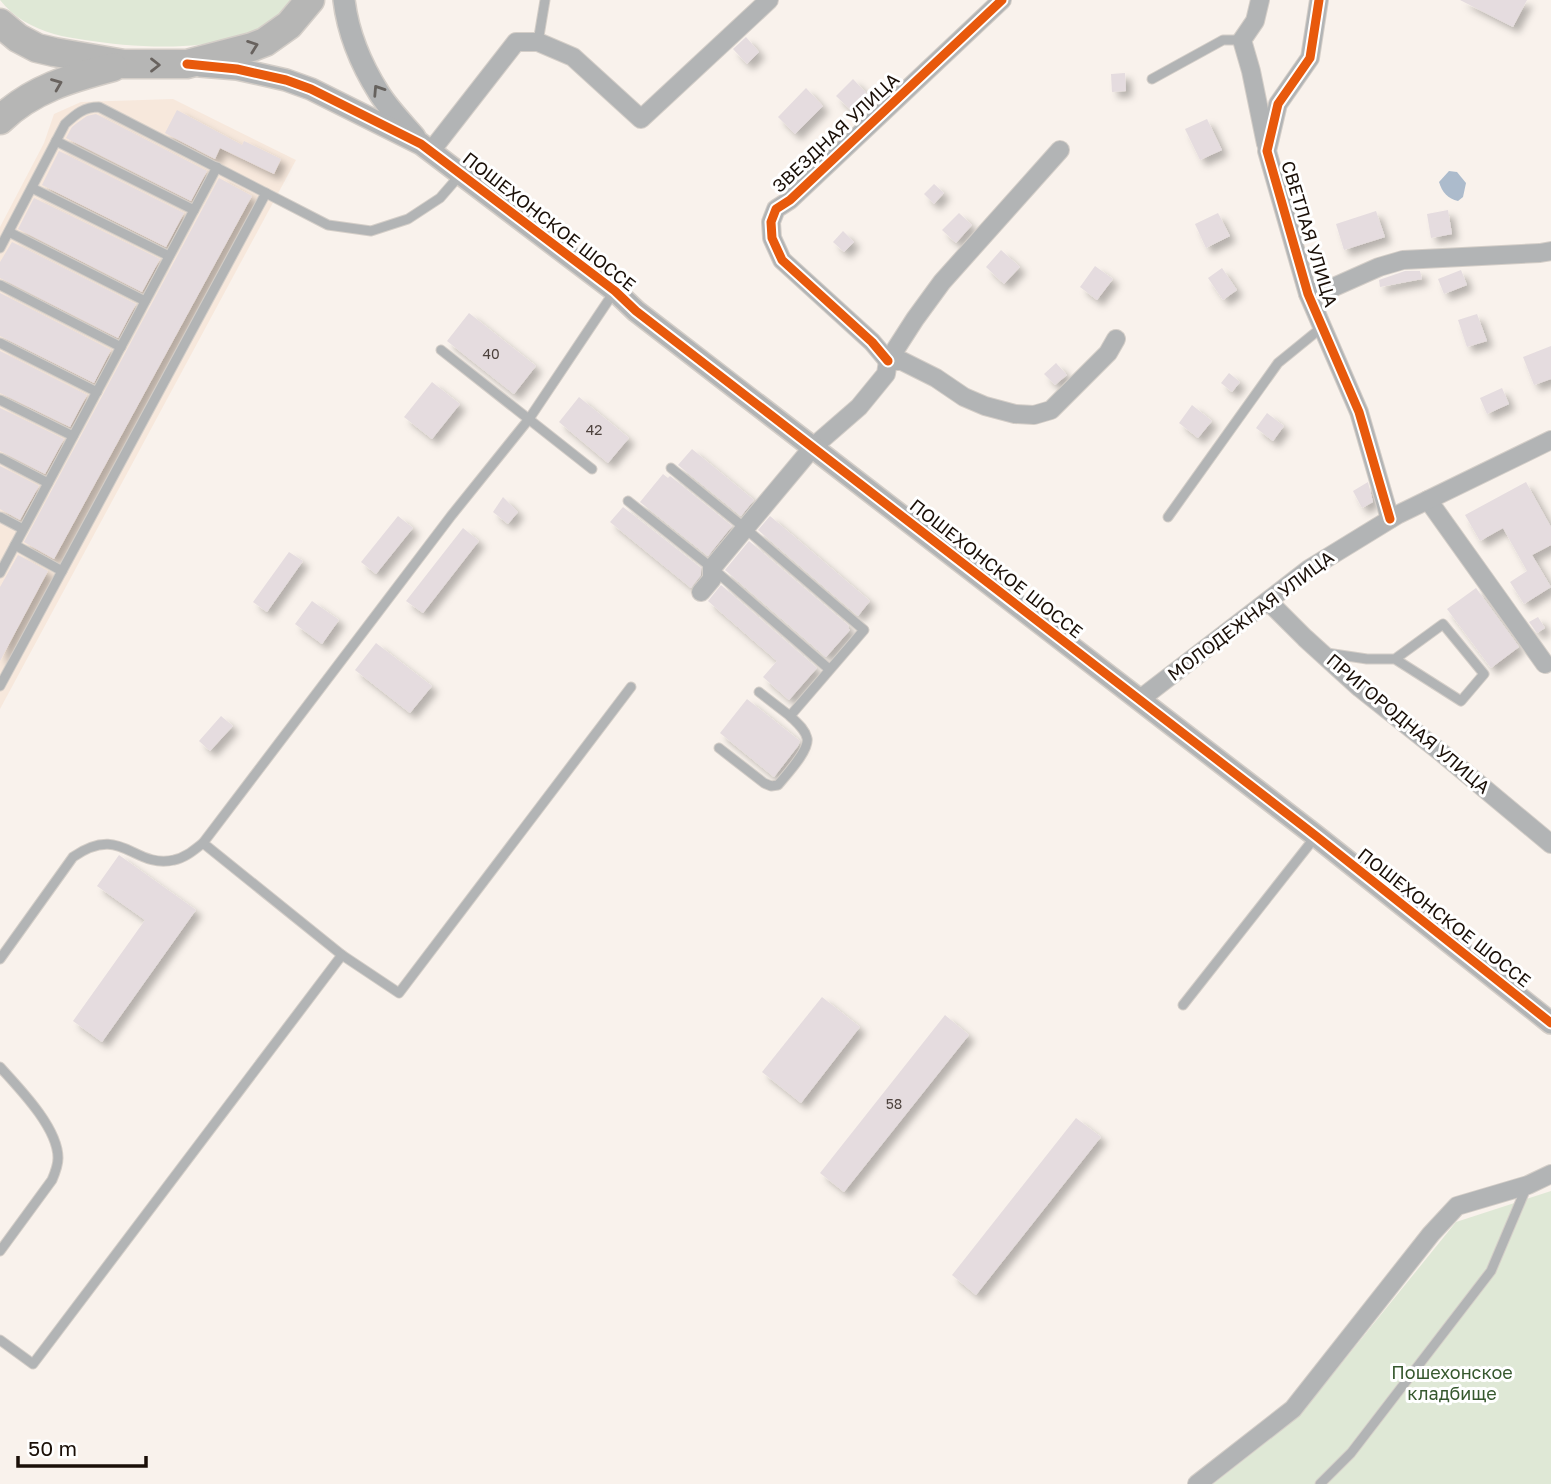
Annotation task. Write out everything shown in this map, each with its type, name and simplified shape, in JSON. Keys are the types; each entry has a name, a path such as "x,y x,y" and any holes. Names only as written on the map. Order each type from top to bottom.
{"main road":[{"path":"0,23 18,38 37,48 73,56 124,64 187,64 265,42 289,25 310,0"},
{"path":"0,120 9,111 44,89 124,64"}],"street":[{"path":"344,0 350,30 368,74 381,95 426,147"},
{"path":"426,147 516,42 538,42 573,57 641,119 769,0"},
{"name":"ЗВЕЗДНАЯ УЛИЦА","path":"888,362 872,342 782,260 772,238 771,222 776,209 790,200 1002,0"},
{"path":"1260,0 1255,20 1242,40 1267,150"},
{"name":"СВЕТЛАЯ УЛИЦА","path":"1319,0 1310,58 1278,104 1267,150 1307,294 1359,412 1390,519"},
{"path":"187,64 237,69 286,80 311,89 426,147"},
{"name":"ПОШЕХОНСКОЕ ШОССЕ","path":"426,147 615,290 636,311 1315,836 1551,1023"},
{"path":"701,592 712,579 712,568 813,447 859,407 886,374 888,362 942,282 1060,150"},
{"path":"1307,294 1334,287 1379,267 1403,260 1551,251"},
{"path":"888,362 902,361 936,378 964,397 985,405 1015,414 1034,415 1051,410 1108,353 1116,339"},
{"name":"МОЛОДЕЖНАЯ УЛИЦА","path":"1139,700 1309,569 1390,519 1551,440"},
{"path":"1428,500 1545,664"},
{"name":"ПРИГОРОДНАЯ УЛИЦА","path":"1268,601 1360,688 1551,844"},
{"path":"1197,1484 1293,1409 1431,1234 1458,1206 1528,1185 1551,1174"}],"lane":[{"path":"538,42 545,0"},
{"path":"1152,79 1223,40 1242,40"},
{"path":"0,248 65,124 77,113 90,107 99,107 328,225 371,231 408,219 440,198 462,174"},
{"path":"56,141 194,210"},
{"path":"0,573 4,554 15,545 217,167"},
{"path":"32,188 169,256"},
{"path":"0,686 266,193"},
{"path":"9,232 145,301"},
{"path":"0,285 121,346"},
{"path":"0,960 73,857 83,850 108,844 124,846 155,860 165,861 176,860 203,843 451,516 529,419 615,290"},
{"path":"1168,517 1278,363 1321,328"},
{"path":"0,344 97,392"},
{"path":"441,350 592,469"},
{"path":"0,400 73,436"},
{"path":"0,458 48,483"},
{"path":"671,468 864,630 790,716"},
{"path":"628,501 712,568 829,669"},
{"path":"0,517 23,529"},
{"path":"15,545 62,571"},
{"path":"1321,653 1367,659 1395,659 1461,701 1484,674 1443,624 1395,659"},
{"path":"203,843 342,955 399,993 631,687"},
{"path":"719,748 771,786 778,785 807,747 807,738 802,729 759,692"},
{"path":"1183,1005 1315,836"},
{"path":"0,1340 33,1364 342,955"},
{"path":"0,1067 29,1099 51,1134 58,1157 52,1180 0,1251"},
{"path":"1320,1484 1351,1453 1491,1271 1528,1185"}],"shaded area":[{"path":"173,99 296,160 0,709 0,227 44,143 54,114 81,102"}],"green space":[{"path":"0,0 292,0 273,19 235,38 199,45 141,46 54,34 24,21"},
{"name":"Пошехонское кладбище","path":"1551,1191 1551,1484 1213,1484 1298,1417 1456,1222"}],"water":[{"path":"1449,171 1457,172 1466,183 1463,197 1458,201 1446,194 1439,182"}],"building":[{"path":"1460,0 1527,0 1513,27"},
{"path":"746,37 759,52 747,64 733,49"},
{"path":"1125,73 1126,91 1112,92 1111,74"},
{"path":"853,79 869,96 853,112 836,96"},
{"path":"806,88 823,106 795,134 778,117"},
{"path":"177,110 242,145 244,141 281,159 274,174 220,148 215,159 165,133"},
{"path":"96,114 207,171 191,201 66,138 72,127 87,116"},
{"path":"1207,119 1222,150 1200,160 1185,129"},
{"path":"59,151 184,213 166,247 42,185"},
{"path":"219,178 252,196 54,559 24,542"},
{"path":"934,184 944,193 934,204 924,194"},
{"path":"34,198 160,259 142,292 18,229"},
{"path":"1448,210 1452,234 1431,238 1427,214"},
{"path":"1376,211 1385,237 1344,250 1336,224"},
{"path":"959,213 972,225 956,243 942,230"},
{"path":"1218,213 1230,236 1206,248 1195,224"},
{"path":"843,231 854,242 844,252 833,242"},
{"path":"12,242 136,304 118,338 0,278 0,262"},
{"path":"1001,250 1020,267 1004,284 986,267"},
{"path":"1095,266 1113,279 1097,300 1080,287"},
{"path":"1222,268 1237,290 1223,300 1208,278"},
{"path":"1461,270 1467,285 1444,294 1438,279"},
{"path":"1405,271 1420,271 1422,279 1380,287 1379,280"},
{"path":"0,293 111,350 94,383 0,336"},
{"path":"469,313 536,366 514,394 447,341"},
{"path":"1477,314 1487,341 1467,347 1458,320"},
{"path":"1551,346 1551,379 1534,385 1523,357"},
{"path":"0,351 87,395 70,427 0,393"},
{"path":"1056,363 1067,375 1055,385 1044,374"},
{"path":"1229,373 1240,382 1232,392 1221,383"},
{"path":"432,382 460,404 432,439 404,417"},
{"path":"1502,388 1509,404 1487,414 1480,398"},
{"path":"579,397 629,438 608,463 559,422"},
{"path":"1192,405 1212,421 1198,438 1179,423"},
{"path":"0,408 64,439 45,474 0,451"},
{"path":"1267,413 1284,426 1273,441 1256,428"},
{"path":"692,449 754,500 741,516 678,465"},
{"path":"0,466 39,486 20,520 0,509"},
{"path":"663,474 668,478 670,476 732,526 708,556 640,502"},
{"path":"1368,482 1373,502 1362,508 1353,491"},
{"path":"1526,482 1551,527 1551,545 1532,555 1551,587 1524,604 1510,582 1527,571 1503,528 1480,541 1465,515"},
{"path":"503,497 518,512 508,524 493,512"},
{"path":"623,507 701,568 701,575 691,588 610,522"},
{"path":"398,516 413,528 376,574 361,562"},
{"path":"770,516 870,601 858,616 758,530"},
{"path":"463,528 479,541 423,613 406,601"},
{"path":"749,541 849,626 850,630 826,657 725,570"},
{"path":"289,552 303,561 267,612 253,602"},
{"path":"18,555 48,571 0,661 0,587"},
{"path":"721,585 817,668 789,700 763,677 777,661 708,601"},
{"path":"1476,588 1519,647 1491,668 1447,609"},
{"path":"312,601 339,620 322,644 295,624"},
{"path":"1538,617 1545,628 1537,633 1529,622"},
{"path":"376,643 432,686 410,713 355,670"},
{"path":"747,699 800,741 774,777 720,733"},
{"path":"221,716 233,726 210,751 199,741"},
{"path":"119,855 196,910 102,1042 73,1021 145,920 97,886"},
{"path":"822,997 860,1027 801,1103 762,1072"},
{"path":"945,1015 969,1035 844,1192 820,1173"},
{"path":"1076,1118 1101,1137 976,1295 952,1275"}],"cycle path":[{"path":"888,361 872,342 782,260 772,238 771,222 776,209 790,200 1002,0"},
{"path":"1319,0 1310,58 1278,104 1267,151 1308,294 1359,412 1390,519"},
{"path":"187,64 237,69 286,80 311,89 421,144 615,291 636,311 1316,836 1551,1023"}]}
